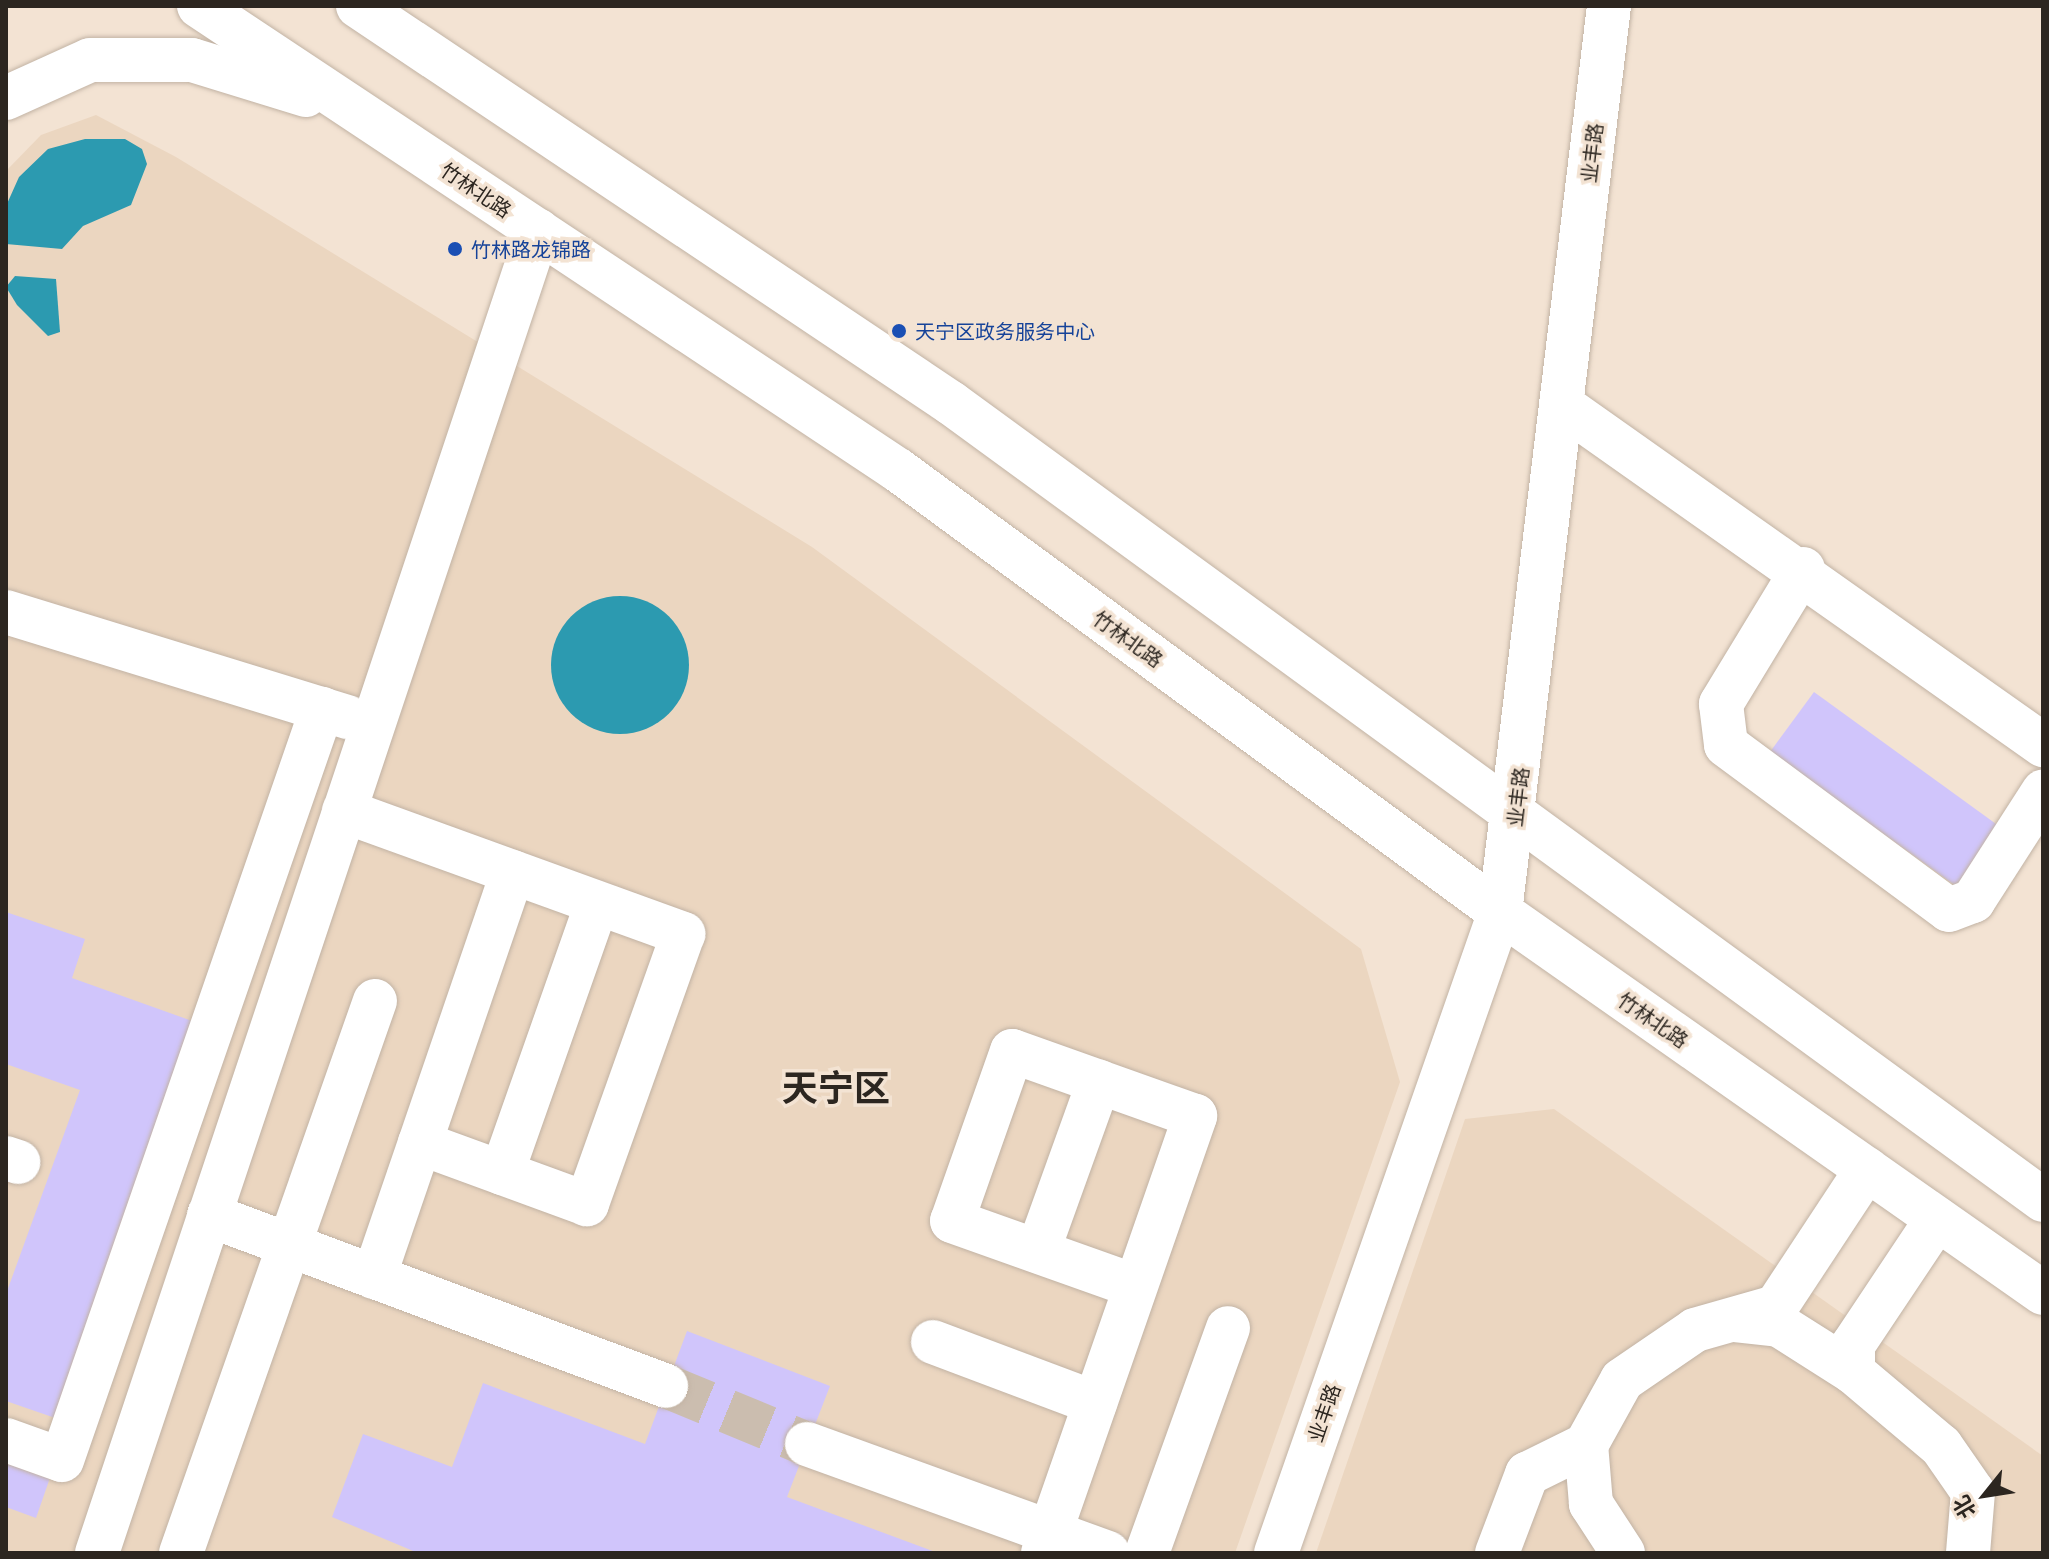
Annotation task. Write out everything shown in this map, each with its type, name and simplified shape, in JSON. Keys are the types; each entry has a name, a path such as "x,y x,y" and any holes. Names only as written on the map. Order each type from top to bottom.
{"main road":[{"name":"竹林北路","path":"199,6 898,470 1500,912 2043,1293"},
{"path":"358,6 951,403 2043,1200"},
{"path":"375,6 421,48"},
{"name":"业丰路","path":"1276,1553 1500,912 1516,815 1609,6"},
{"path":"6,98 90,60 192,60 375,123"},
{"path":"97,1553 538,231"},
{"path":"1563,406 1803,569 2043,745"},
{"path":"1803,569 1721,704 1726,745 1949,910 1973,901 2043,792"},
{"path":"6,612 373,724"},
{"path":"6,1440 62,1460 322,709"},
{"path":"344,811 683,934 587,1204 420,1143"},
{"path":"374,1277 513,872"},
{"path":"502,1173 597,903"},
{"path":"181,1553 375,1001"},
{"path":"1046,1542 1195,1116 1012,1051 952,1221 1135,1286"},
{"path":"1038,1251 1099,1082"},
{"path":"1623,1553 1591,1504 1586,1445 1622,1380 1695,1330 1776,1307 1867,1169"},
{"path":"209,1215 666,1386"},
{"path":"1853,1372 1853,1345 1937,1219"},
{"path":"1732,1319 1779,1325 1853,1372 1941,1446 1973,1492 1970,1552"},
{"path":"1147,1553 1228,1328"},
{"path":"933,1342 1095,1403"},
{"path":"807,1444 1046,1542 1108,1553"},
{"path":"1497,1553 1527,1474 1586,1445"}],"shaded area":[{"path":"96,115 176,157 812,547 1361,949 1400,1082 1235,1553 6,1553 6,171 41,135"},
{"path":"1554,1109 2043,1456 2043,1553 1316,1553 1465,1119"}],"water":[{"path":"85,139 125,139 142,149 147,164 131,205 83,226 62,249 6,244 6,206 19,177 48,149"},
{"path":"15,276 56,279 60,332 48,336 17,305 6,287"},
{"path":"620,596 647,601 669,616 684,638 689,665 684,692 669,714 647,729 620,734 593,729 571,714 556,692 551,665 556,638 571,616 593,601"}],"building":[{"path":"1814,692 2003,829 1960,889 1770,752"},
{"path":"6,912 85,939 72,978 195,1022 61,1420 6,1401 6,1294 80,1090 6,1064"},
{"path":"687,1331 830,1386 787,1497 938,1553 418,1553 332,1517 363,1434 452,1467 483,1383 645,1444"},
{"path":"6,1457 52,1472 36,1518 6,1507"}],"tunnel":[{"path":"666,1386 807,1444"}],"place":[{"name":"竹林路龙锦路","path":"455,249"},
{"name":"天宁区政务服务中心","path":"899,331"}],"district":[{"name":"天宁区","path":"836,1089"}]}
